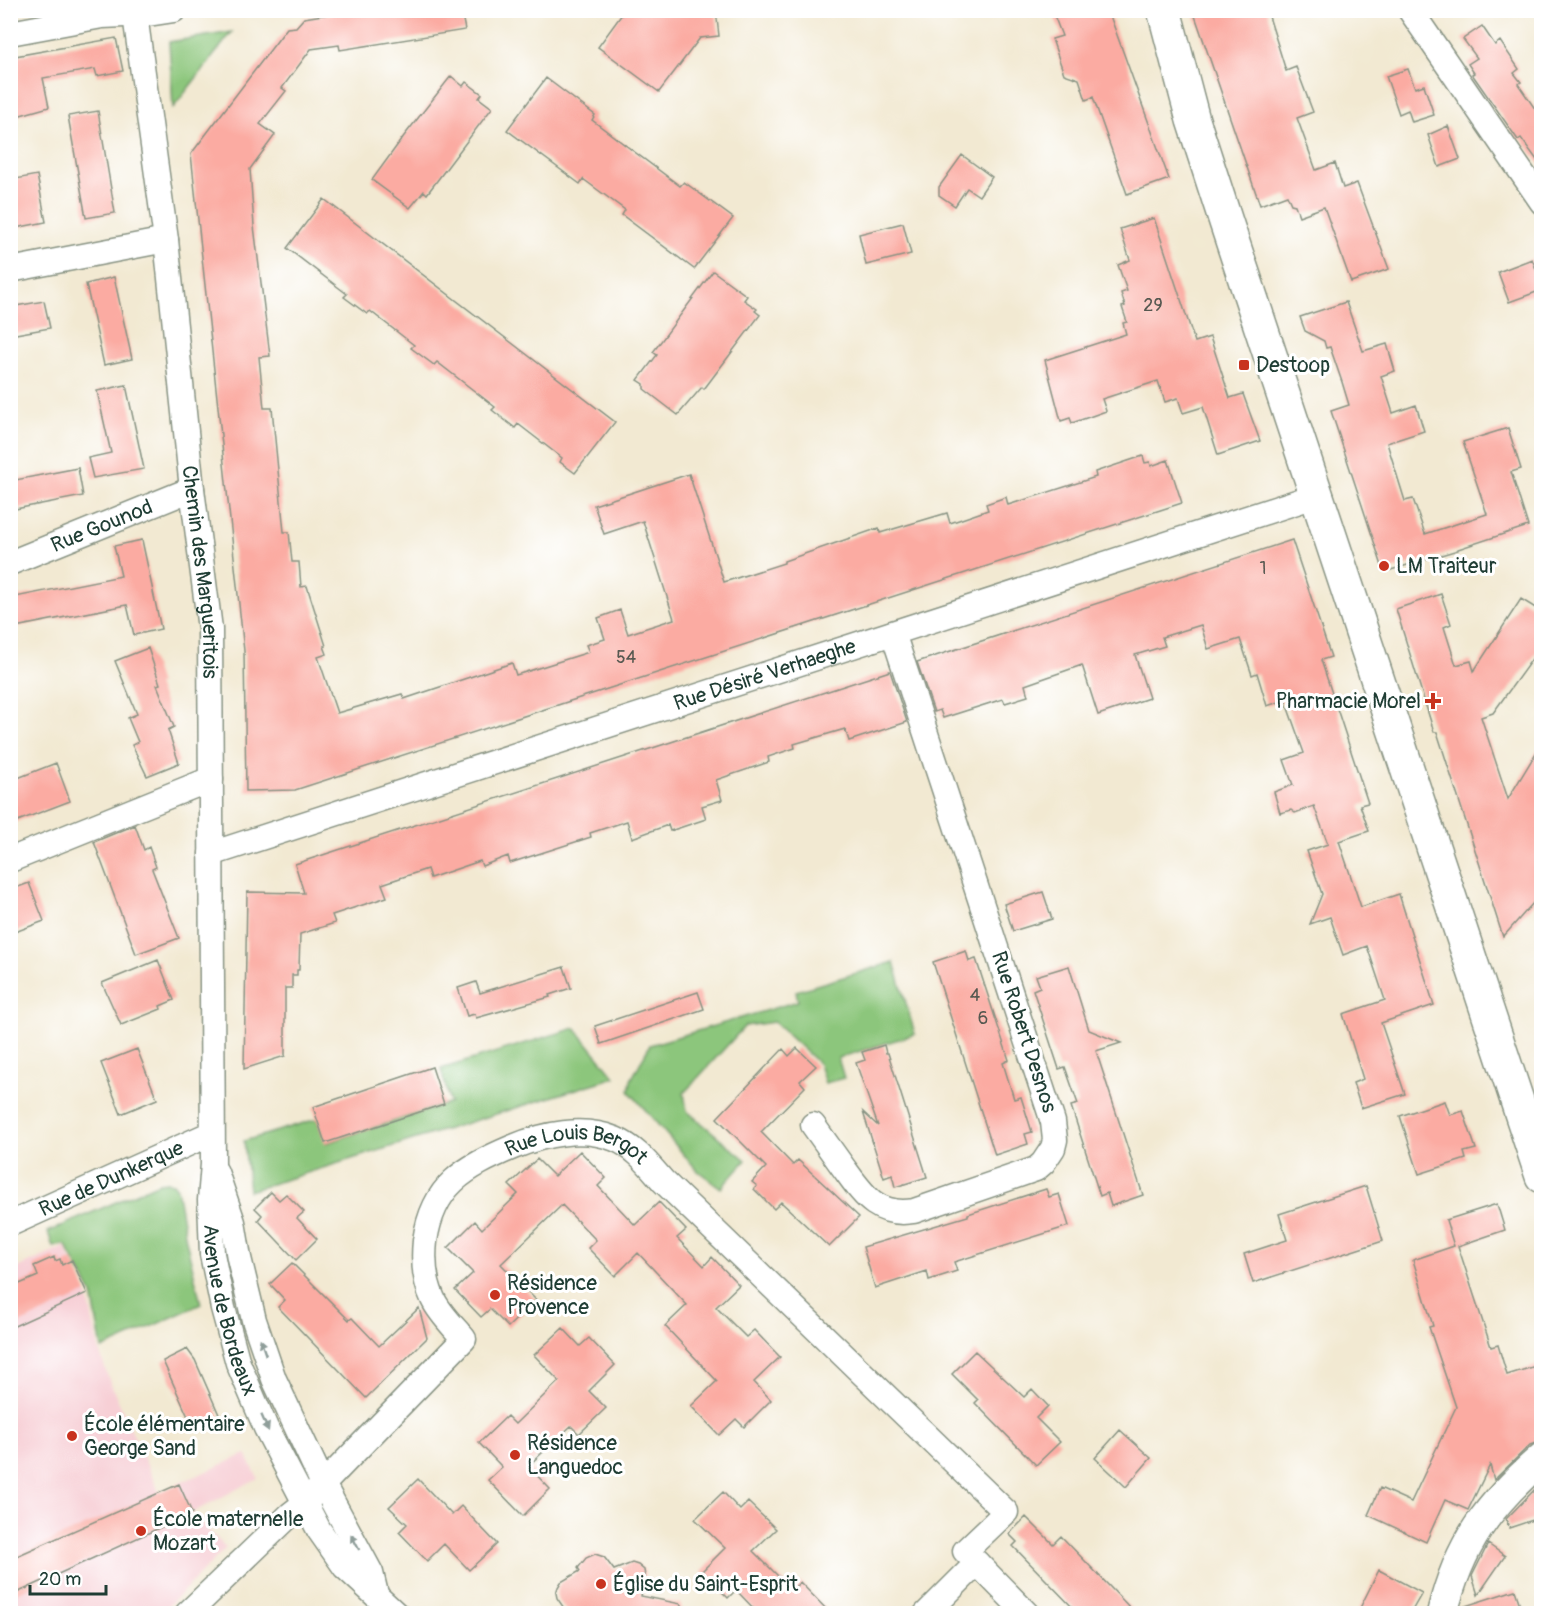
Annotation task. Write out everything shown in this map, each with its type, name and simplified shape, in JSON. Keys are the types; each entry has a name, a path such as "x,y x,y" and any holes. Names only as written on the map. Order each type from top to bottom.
{"main road":[{"path":"1144,10 1193,120"},
{"path":"1164,10 1193,120 1542,1176"}],"street":[{"path":"10,33 124,13 174,10"},
{"path":"1410,10 1542,202"},
{"name":"Chemin des Margueritois","path":"124,13 166,240 192,489 210,629 212,1133"},
{"path":"10,270 166,240"},
{"name":"Rue Gounod","path":"10,562 192,489"},
{"name":"Rue Désiré Verhaeghe","path":"211,854 1318,495"},
{"name":"Rue Robert Desnos","path":"813,1125 861,1193 878,1206 895,1213 914,1211 1026,1174 1043,1163 1053,1148 1055,1140 1053,1122 893,633"},
{"path":"10,860 211,779"},
{"name":"Rue Louis Bergot","path":"187,1614 304,1504 464,1339 434,1301 426,1279 424,1252 427,1227 434,1205 444,1190 477,1163 522,1143 573,1132 596,1133 616,1140 635,1151 663,1181 1006,1512 965,1551 978,1563"},
{"name":"Avenue de Bordeaux","path":"212,1133 213,1164 210,1200 212,1254 238,1364 266,1428 319,1530 345,1567 396,1614"},
{"name":"Rue de Dunkerque","path":"10,1224 212,1133"},
{"name":"Avenue de Bordeaux","path":"213,1164 233,1222 254,1320 274,1379 323,1484 371,1572 376,1596"},
{"path":"1442,1614 1454,1574 1474,1532 1501,1497 1542,1458"},
{"path":"926,1614 978,1563 1028,1614"}],"shaded area":[{"path":"65,1247 87,1293 99,1350 109,1380 159,1492 246,1454 258,1478 192,1513 226,1548 161,1613 11,1613 10,1271"}],"green space":[{"path":"232,32 173,108 169,42"},
{"path":"894,962 915,1034 838,1058 844,1078 825,1083 819,1064 774,1022 745,1026 684,1093 687,1111 746,1160 721,1188 698,1171 629,1091 631,1080 650,1045 798,1001 796,991"},
{"path":"575,1028 615,1077 249,1191 244,1141 317,1119 326,1143 450,1103 441,1069"},
{"path":"159,1183 173,1183 177,1188 201,1304 102,1349 92,1294 65,1244 53,1247 48,1232"}],"building":[{"path":"354,10 461,10 465,30 340,50 339,45 311,49 282,88 286,91 260,124 275,135 250,169 254,226 270,356 259,357 264,408 272,408 284,532 289,532 292,562 299,562 301,587 307,586 326,646 324,646 327,654 318,657 337,713 402,694 404,699 512,663 516,675 589,652 586,645 605,639 598,618 620,610 628,634 674,619 643,521 604,534 594,505 689,474 724,582 879,528 880,533 947,513 950,523 988,510 986,504 1006,497 1008,505 1096,477 1095,472 1143,456 1145,463 1150,462 1151,466 1168,460 1182,503 295,790 246,791 244,651 191,154 287,28 296,27 304,18"},
{"path":"625,10 716,10 719,36 700,38 659,92 598,47"},
{"path":"1052,10 1108,10 1169,179 1127,194 1093,97 1086,100 1079,79 1064,74 1052,39 1062,36"},
{"path":"1193,10 1267,10 1286,71 1296,67 1313,112 1297,118 1316,170 1335,163 1343,188 1357,183 1389,269 1351,282 1324,207 1299,216 1295,205 1291,204 1287,195 1260,205"},
{"path":"1482,26 1495,45 1500,41 1519,69 1514,73 1521,82 1518,84 1542,119 1542,167 1521,138 1518,140 1472,74 1474,73 1468,64 1477,58 1463,39"},
{"path":"116,38 123,71 97,76 95,69 43,78 49,107 10,118 10,57"},
{"path":"1408,69 1415,88 1424,85 1434,115 1412,122 1408,110 1399,114 1386,76"},
{"path":"451,76 463,86 466,82 482,94 479,98 492,108 427,194 424,191 410,208 372,180"},
{"path":"546,78 595,115 592,120 680,186 684,182 733,218 694,269 622,215 625,210 583,179 580,184 507,130"},
{"path":"98,111 115,213 86,218 68,116"},
{"path":"1448,126 1460,159 1439,167 1428,135"},
{"path":"962,155 992,177 979,196 967,188 955,206 939,195 939,187"},
{"path":"37,175 46,222 10,229 10,180"},
{"path":"324,199 615,422 575,473 560,462 562,458 518,424 515,428 492,410 495,407 437,362 434,365 411,348 414,345 370,311 367,314 344,297 347,294 287,248"},
{"path":"1154,218 1195,342 1210,337 1230,398 1243,394 1260,441 1218,455 1203,407 1183,413 1178,398 1165,402 1158,381 1102,399 1106,411 1072,423 1070,418 1061,421 1045,360 1126,334 1123,323 1127,322 1122,307 1125,306 1121,293 1127,291 1118,265 1130,260 1120,229"},
{"path":"903,223 911,254 866,265 859,234"},
{"path":"1532,259 1542,284 1542,290 1509,302 1498,272"},
{"path":"713,271 747,296 744,300 757,309 755,311 760,315 704,389 702,387 678,415 644,389 644,384 638,380 657,355 653,352"},
{"path":"114,277 132,359 104,365 86,284"},
{"path":"44,301 50,328 10,335 10,307"},
{"path":"1346,302 1363,351 1387,344 1395,371 1381,376 1393,413 1416,405 1424,431 1387,443 1405,501 1413,499 1425,534 1487,514 1463,442 1508,428 1521,469 1511,472 1528,526 1384,572 1331,411 1349,405 1342,382 1330,347 1326,348 1324,341 1305,331 1300,317"},
{"path":"126,385 144,469 93,478 88,458 111,453 97,391"},
{"path":"78,468 83,496 10,510 10,481"},
{"path":"142,540 161,629 134,635 127,605 10,628 10,598 121,576 114,546"},
{"path":"1292,540 1331,657 1321,660 1368,803 1360,805 1369,831 1339,841 1361,907 1399,894 1434,1005 1381,1023 1405,1094 1361,1108 1353,1083 1363,1079 1343,1014 1385,1000 1367,946 1343,955 1330,917 1310,924 1322,894 1307,851 1328,844 1314,806 1295,813 1291,810 1280,813 1274,792 1293,785 1284,760 1304,753 1285,700 1267,706 1257,673 1252,675 1240,639 1208,649 1201,625 1162,637 1165,646 1135,655 1149,698 1098,715 1082,665 1025,685 1028,696 1005,703 1003,699 943,718 940,710 934,712 917,662"},
{"path":"1441,594 1451,624 1444,627 1456,665 1471,661 1474,671 1521,599 1542,612 1542,645 1493,713 1481,717 1508,799 1542,743 1542,893 1503,937 1437,732 1434,732 1396,609"},
{"path":"148,648 160,684 157,685 174,727 168,730 179,763 147,776 132,745 138,742 128,718 137,714 115,661"},
{"path":"890,671 907,722 849,741 845,729 794,744 795,748 768,757 769,762 716,780 722,800 702,806 706,819 670,831 668,825 632,838 627,821 590,833 591,837 510,863 508,856 482,866 480,861 430,878 427,869 382,884 387,897 332,915 335,923 300,934 299,970 297,970 297,975 292,975 292,988 285,988 285,1056 244,1069 247,892 304,893 295,864"},
{"path":"56,763 70,801 10,824 10,781"},
{"path":"135,825 144,850 149,847 156,867 152,869 179,938 136,954 94,842"},
{"path":"29,883 44,921 10,934 10,890"},
{"path":"1043,892 1052,919 1013,931 1004,904"},
{"path":"966,951 969,961 976,959 1009,1060 1003,1063 1014,1099 1021,1097 1032,1132 1025,1134 1028,1144 995,1155 933,962"},
{"path":"158,960 174,1000 160,1006 161,1009 121,1025 102,983"},
{"path":"1069,966 1089,1030 1121,1043 1096,1051 1143,1195 1111,1206 1107,1193 1100,1196 1071,1106 1078,1104 1065,1067 1059,1069 1033,990 1040,987 1036,976"},
{"path":"564,967 571,988 549,995 550,997 476,1018 475,1014 467,1016 458,988 476,982 480,993"},
{"path":"698,992 704,1009 601,1044 595,1026"},
{"path":"884,1045 927,1177 895,1187 892,1175 884,1178 863,1112 878,1126 856,1063 865,1060 862,1052"},
{"path":"797,1048 816,1066 800,1081 805,1087 761,1132 793,1165 798,1160 859,1217 829,1247 781,1202 774,1209 754,1189 757,1186 752,1182 766,1167 717,1118 783,1049 789,1056"},
{"path":"137,1049 157,1099 121,1114 101,1063"},
{"path":"432,1067 444,1104 325,1143 313,1107"},
{"path":"1445,1101 1450,1115 1463,1111 1476,1149 1464,1152 1466,1159 1419,1174 1400,1116"},
{"name":"Résidence Provence","path":"580,1151 606,1178 598,1186 635,1225 659,1202 686,1230 677,1238 704,1266 712,1257 739,1285 716,1307 746,1337 754,1330 780,1357 754,1382 771,1400 744,1427 736,1419 719,1435 691,1406 717,1381 665,1326 687,1305 638,1253 615,1276 588,1248 596,1240 562,1205 501,1264 536,1300 508,1327 490,1309 481,1317 455,1290 473,1273 448,1248 475,1221 482,1229 518,1194 509,1185 537,1159 554,1176"},
{"path":"1366,1186 1383,1241 1253,1283 1244,1254 1287,1240 1279,1214"},
{"path":"1046,1189 1049,1197 1059,1194 1069,1226 954,1262 957,1271 929,1280 927,1271 875,1288 863,1247 968,1216 968,1214"},
{"path":"271,1192 279,1200 286,1194 304,1212 297,1218 317,1239 296,1260 258,1220 262,1215 255,1208"},
{"path":"1497,1204 1505,1230 1458,1246 1491,1347 1498,1345 1507,1375 1542,1364 1542,1441 1530,1445 1494,1480 1490,1465 1468,1510 1445,1500 1426,1542 1368,1515 1380,1488 1411,1502 1456,1407 1429,1327 1433,1326 1413,1260 1454,1246 1446,1220"},
{"path":"54,1257 55,1261 60,1259 62,1265 72,1260 87,1293 10,1328 10,1288 38,1276 34,1266"},
{"path":"292,1263 349,1320 352,1318 379,1346 419,1308 427,1338 366,1398 278,1307 285,1300 270,1284"},
{"name":"Résidence Languedoc","path":"563,1328 580,1346 589,1338 615,1365 589,1391 606,1408 579,1434 571,1426 528,1466 550,1489 523,1516 488,1480 502,1467 479,1443 507,1416 515,1424 559,1381 534,1355"},
{"path":"187,1349 195,1360 220,1417 196,1429 191,1418 189,1419 163,1361"},
{"path":"975,1351 1024,1397 1032,1389 1048,1406 1036,1418 1060,1442 1036,1465 975,1403 978,1400 952,1374"},
{"path":"1120,1430 1151,1458 1126,1487 1095,1458"},
{"path":"418,1479 452,1515 461,1506 497,1544 469,1570 444,1544 427,1561 399,1532 407,1524 389,1507"},
{"path":"1542,1482 1542,1517 1509,1528 1506,1519"},
{"path":"179,1484 192,1513 10,1596 10,1559"},
{"path":"723,1492 740,1510 748,1502 776,1529 753,1551 792,1590 800,1582 831,1614 759,1614 736,1590 728,1598 702,1571 725,1548 695,1519"},
{"path":"1026,1517 1053,1544 1061,1536 1136,1614 1079,1614 1013,1546 1017,1542 1009,1534"},
{"path":"1488,1544 1505,1556 1478,1595 1472,1576"},
{"name":"Église du Saint-Esprit","path":"595,1554 604,1557 614,1570 632,1563 638,1565 644,1570 645,1577 641,1596 681,1604 680,1614 568,1614 557,1598 558,1587 561,1582 580,1571 578,1568 586,1558"},
{"path":"1379,1570 1422,1593 1410,1614 1357,1614"},
{"path":"1515,1590 1523,1614 1460,1614 1462,1607"}],"place":[{"name":"Destoop","path":"1244,365"},
{"name":"LM Traiteur","path":"1384,566"},
{"name":"Pharmacie Morel","path":"1433,701"},
{"name":"Résidence Provence","path":"495,1295"},
{"name":"École élémentaire George Sand","path":"72,1436"},
{"name":"Résidence Languedoc","path":"515,1455"},
{"name":"École maternelle Mozart","path":"141,1531"},
{"name":"Église du Saint-Esprit","path":"601,1584"}]}
